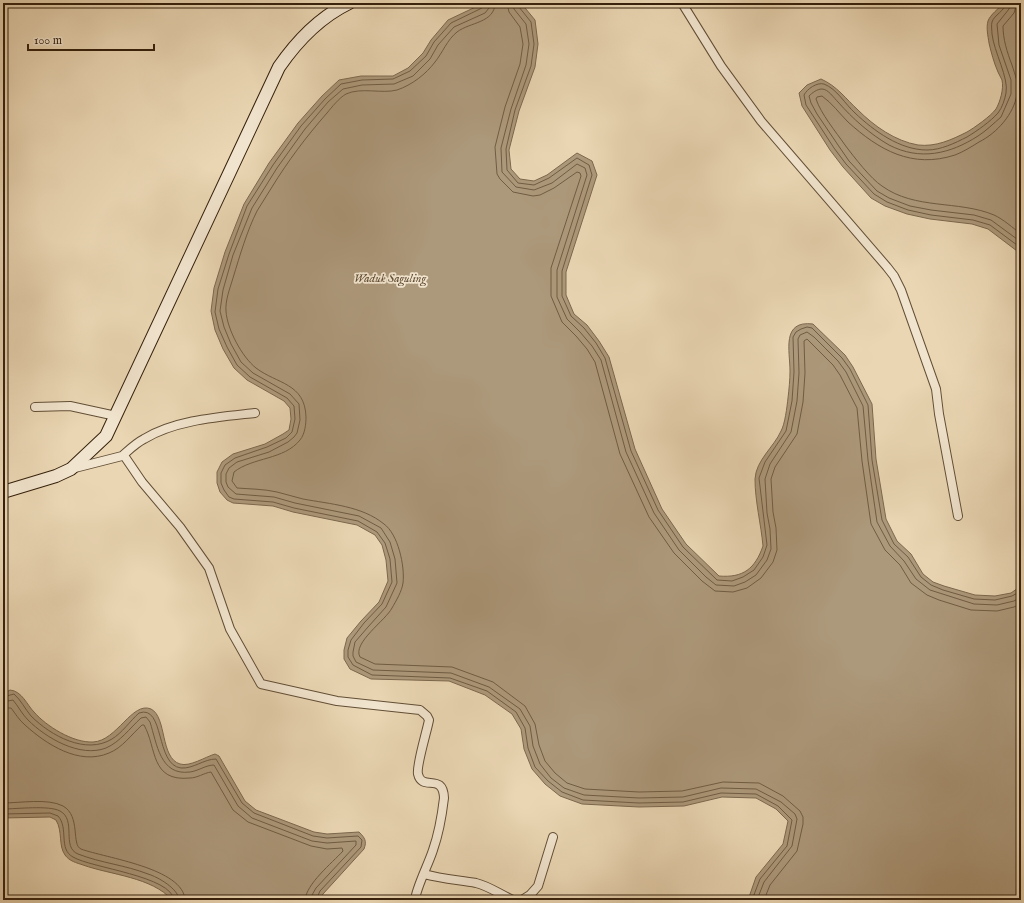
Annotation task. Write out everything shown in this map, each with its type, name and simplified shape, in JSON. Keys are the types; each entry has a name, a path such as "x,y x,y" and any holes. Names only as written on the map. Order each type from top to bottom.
{"main road":[{"path":"3,492 56,476 71,469 106,436 279,67 305,34 335,9 349,3"}],"street":[{"path":"682,3 721,66 761,121 817,187 864,239 887,267 902,290 936,389 939,414 958,516"},
{"path":"35,407 70,406 116,416"},
{"path":"71,469 122,456 144,439 172,426 224,416 255,413"},
{"path":"122,456 125,457 142,482 180,527 209,568 230,628 260,684 337,701 420,710 427,716 428,720 417,772 421,780 425,783 439,784 444,792 444,798 437,835 416,893 415,900"},
{"path":"522,900 530,895 538,886 553,837"},
{"path":"424,874 443,879 477,883 513,900"}],"water":[{"name":"Waduk Saguling","path":"484,3 521,3 535,20 538,44 535,67 519,111 509,150 511,169 520,179 534,181 547,175 577,153 592,161 597,175 566,272 566,295 574,314 587,325 609,357 635,449 662,509 686,544 719,576 741,573 752,566 756,561 763,546 756,496 756,472 758,466 778,437 784,424 790,371 789,346 792,332 796,327 803,324 813,324 845,355 853,367 872,404 876,459 886,519 897,541 911,554 923,574 933,582 975,595 995,596 1011,593 1021,586 1021,900 748,900 756,877 783,844 788,821 776,809 756,798 722,797 684,806 639,807 582,804 560,796 545,784 532,769 524,749 521,729 512,714 485,695 449,681 371,679 350,669 344,659 344,650 347,638 379,602 388,581 386,560 382,545 375,535 357,525 293,512 273,506 233,503 227,500 220,492 217,483 217,472 222,462 233,454 265,444 283,434 289,430 291,419 290,408 284,401 247,380 234,368 223,349 215,330 211,311 214,288 225,252 244,204 269,163 298,123 322,96 339,80 361,76 393,76 408,68 423,53 431,40 448,20"},
{"path":"1004,3 1021,3 1021,254 988,229 972,224 930,219 907,214 885,206 871,198 830,150 802,106 799,93 807,85 821,79 837,89 864,116 878,127 901,140 918,145 931,145 955,138 970,130 994,112 999,103 1002,91 1002,80 992,54 987,26 991,16"},
{"path":"10,690 18,693 45,723 60,733 85,742 102,740 110,735 137,711 144,708 151,709 156,713 159,720 169,754 180,764 188,764 215,754 219,756 245,801 256,810 314,832 327,834 359,832 365,840 364,849 319,900 172,900 164,892 142,881 73,862 65,855 63,851 56,820 50,817 3,818 3,694"}]}
